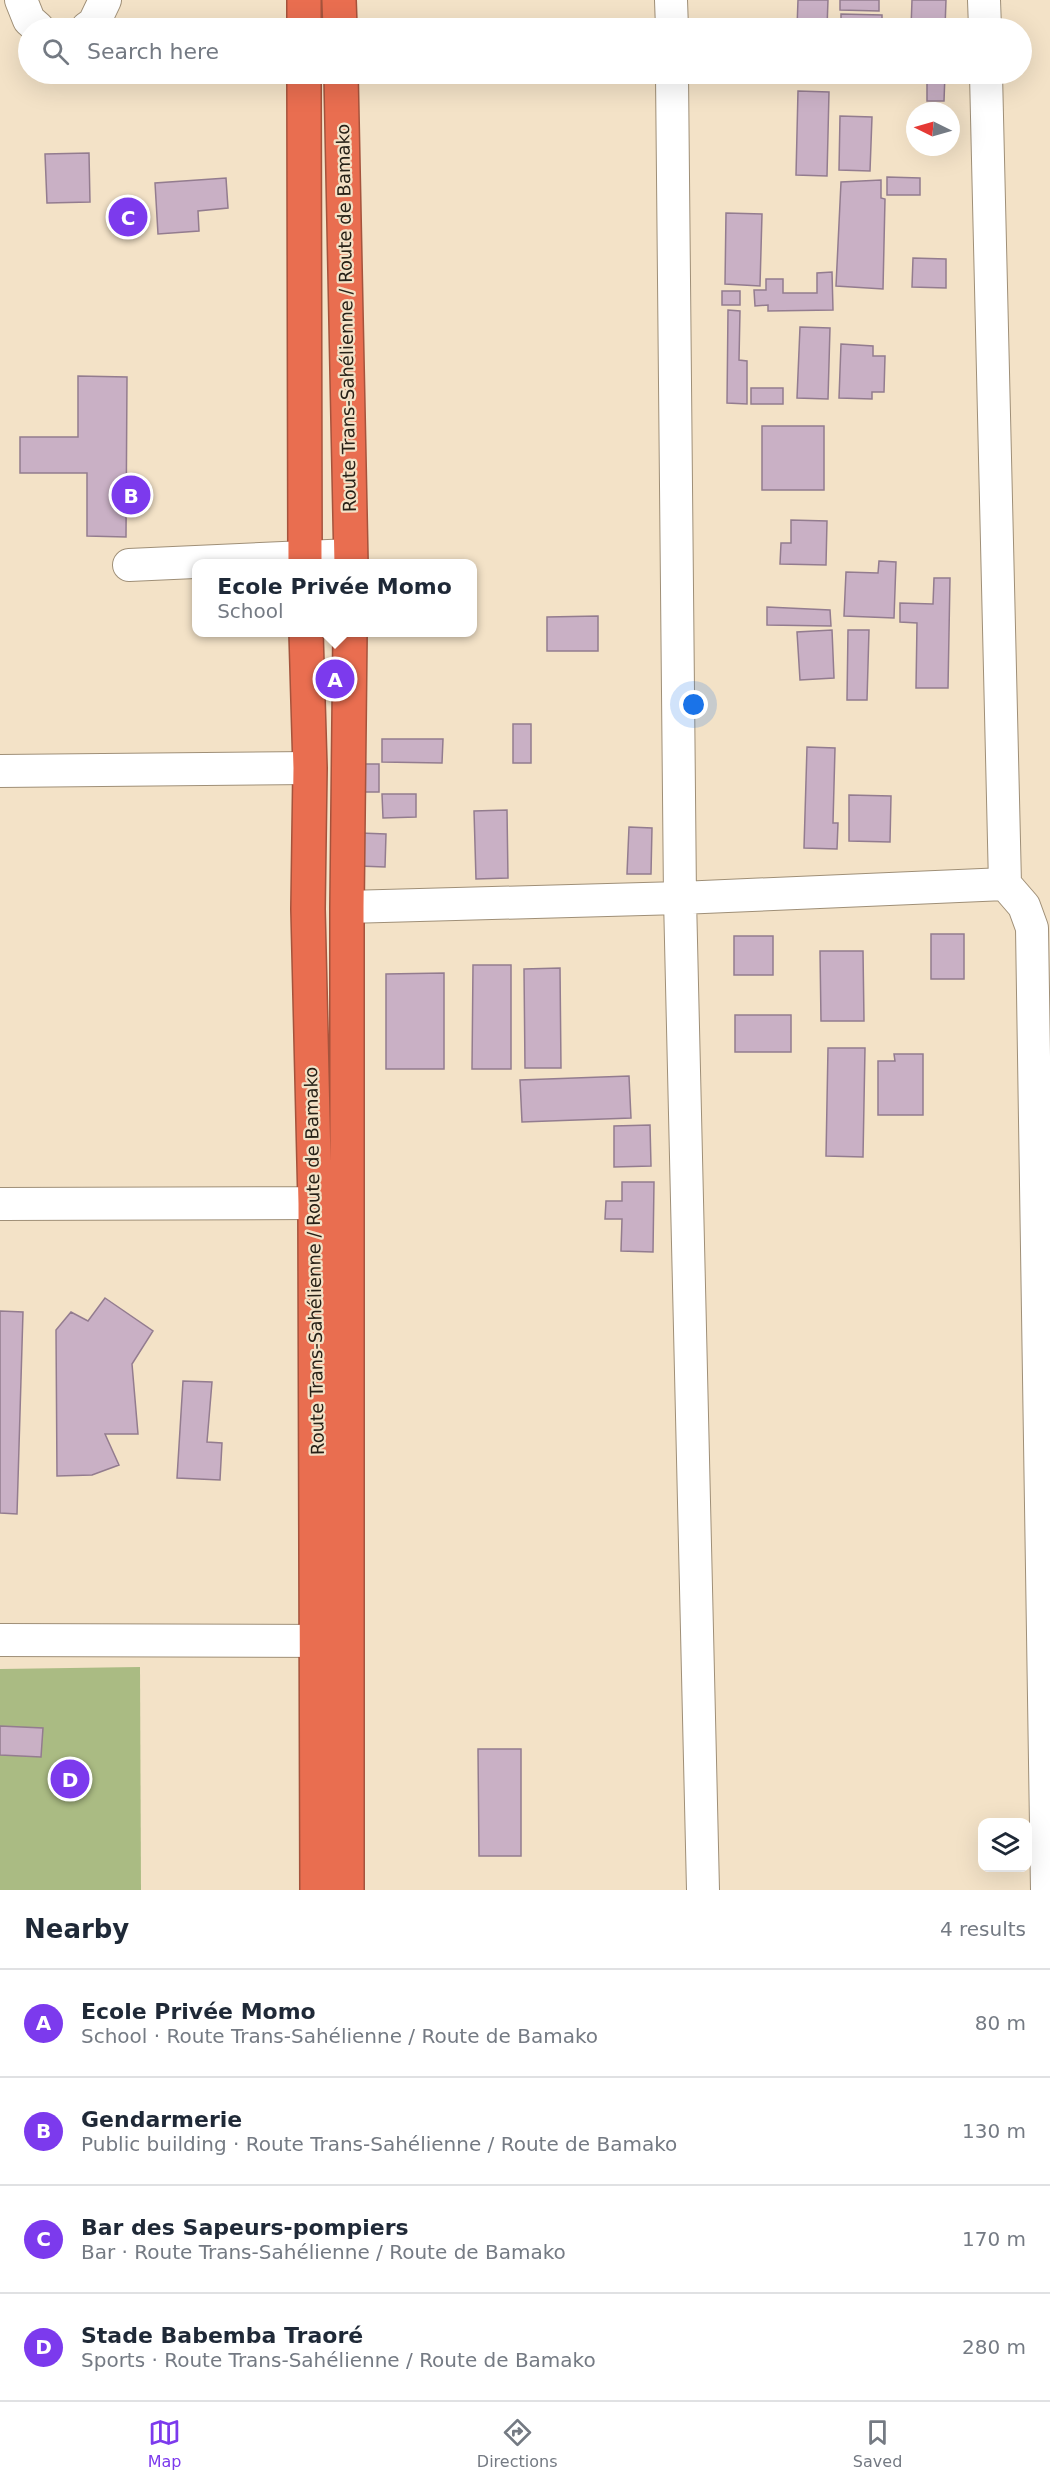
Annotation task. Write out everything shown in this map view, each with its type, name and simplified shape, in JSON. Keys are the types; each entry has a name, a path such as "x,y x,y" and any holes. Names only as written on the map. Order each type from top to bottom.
{"highway":[{"path":"304,0 304,18"},
{"path":"339,0 340,18"},
{"path":"304,84 305,559"},
{"name":"Route Trans-Sahélienne / Route de Bamako","path":"341,84 351,559"},
{"name":"Route Trans-Sahélienne / Route de Bamako","path":"306,637 310,768 308,909 315,1203 332,1640 347,1890"},
{"name":"Route Trans-Sahélienne / Route de Bamako","path":"317,1890 332,1640 347,1200 350,637"}],"street":[{"path":"21,0 22,8 28,18"},
{"path":"96,18 105,0"},
{"path":"671,0 672,18"},
{"path":"984,0 985,18"},
{"path":"672,84 680,898 703,1890"},
{"path":"986,84 1026,899 1032,928 1047,1890"},
{"path":"129,565 192,563"},
{"path":"0,771 310,768"},
{"path":"347,907 680,898 1026,899"},
{"path":"0,1204 315,1203 347,1200"},
{"path":"0,1640 332,1640"}],"green space":[{"path":"140,1667 141,1890 0,1890 0,1669"}],"building":[{"path":"798,0 828,0 827,18 797,18"},
{"path":"840,0 879,0 879,11 840,10"},
{"path":"912,0 946,0 945,18 911,18"},
{"path":"841,14 882,15 882,18 841,18"},
{"path":"927,84 945,84 944,101 927,101"},
{"path":"798,91 829,92 827,176 796,175"},
{"path":"840,116 872,117 870,171 839,170"},
{"path":"89,153 90,202 47,203 45,154"},
{"path":"887,177 920,178 920,195 887,195"},
{"path":"226,178 228,208 198,211 199,231 158,234 155,183"},
{"path":"881,180 881,198 885,199 883,289 836,286 841,182"},
{"path":"726,213 762,214 760,286 725,284"},
{"path":"913,258 946,259 946,288 912,287"},
{"path":"832,272 833,310 768,311 768,305 755,306 754,290 766,290 766,279 783,279 783,293 817,293 817,273"},
{"path":"722,291 740,291 740,305 722,305"},
{"path":"728,310 740,311 739,360 747,361 747,404 727,403"},
{"path":"800,327 830,328 828,399 797,398"},
{"path":"841,344 873,346 873,356 885,356 884,392 872,392 872,399 839,398"},
{"path":"78,376 127,377 126,537 87,536 87,473 20,473 20,437 78,437"},
{"path":"751,388 783,388 783,404 751,404"},
{"path":"762,426 824,426 824,490 762,490"},
{"path":"791,520 827,521 826,565 780,564 781,543 791,543"},
{"path":"879,561 896,562 894,618 844,616 846,572 878,573"},
{"path":"934,578 950,578 948,688 916,688 917,623 900,622 900,603 933,604"},
{"path":"767,607 830,610 831,626 767,625"},
{"path":"598,616 598,651 547,651 547,617"},
{"path":"832,630 834,678 800,680 797,632"},
{"path":"848,630 869,630 867,700 847,700"},
{"path":"513,724 531,724 531,763 513,763"},
{"path":"382,739 443,739 442,763 382,762"},
{"path":"807,747 835,748 833,823 838,823 837,849 804,848"},
{"path":"362,764 379,764 379,792 362,792"},
{"path":"382,794 416,794 416,817 383,818"},
{"path":"849,795 891,796 890,842 849,841"},
{"path":"507,810 508,878 476,879 474,811"},
{"path":"629,827 652,828 651,874 627,874"},
{"path":"360,833 386,834 385,867 359,866"},
{"path":"931,934 964,934 964,979 931,979"},
{"path":"734,936 773,936 773,975 734,975"},
{"path":"820,951 863,951 864,1021 821,1021"},
{"path":"473,965 511,965 511,1069 472,1069"},
{"path":"560,968 561,1068 525,1068 524,969"},
{"path":"444,973 444,1069 386,1069 386,974"},
{"path":"735,1015 791,1015 791,1052 735,1052"},
{"path":"828,1048 865,1048 863,1157 826,1156"},
{"path":"894,1054 923,1054 923,1115 878,1115 878,1061 895,1061"},
{"path":"629,1076 631,1118 522,1122 520,1080"},
{"path":"650,1125 651,1166 614,1167 614,1126"},
{"path":"622,1182 654,1182 653,1252 621,1251 622,1219 605,1219 606,1201 622,1201"},
{"path":"105,1298 153,1331 132,1364 138,1434 105,1434 119,1465 92,1475 57,1476 56,1330 71,1312 88,1321"},
{"path":"0,1311 23,1312 17,1514 0,1513"},
{"path":"183,1381 212,1382 207,1442 222,1443 220,1480 177,1478"},
{"path":"0,1726 43,1728 41,1757 0,1755"},
{"path":"478,1749 521,1749 521,1856 479,1856"}],"place":[{"name":"Bar des Sapeurs-pompiers","path":"128,217"},
{"name":"Gendarmerie","path":"131,495"},
{"name":"Ecole Privée Momo","path":"335,679"},
{"name":"Stade Babemba Traoré","path":"70,1779"}]}
